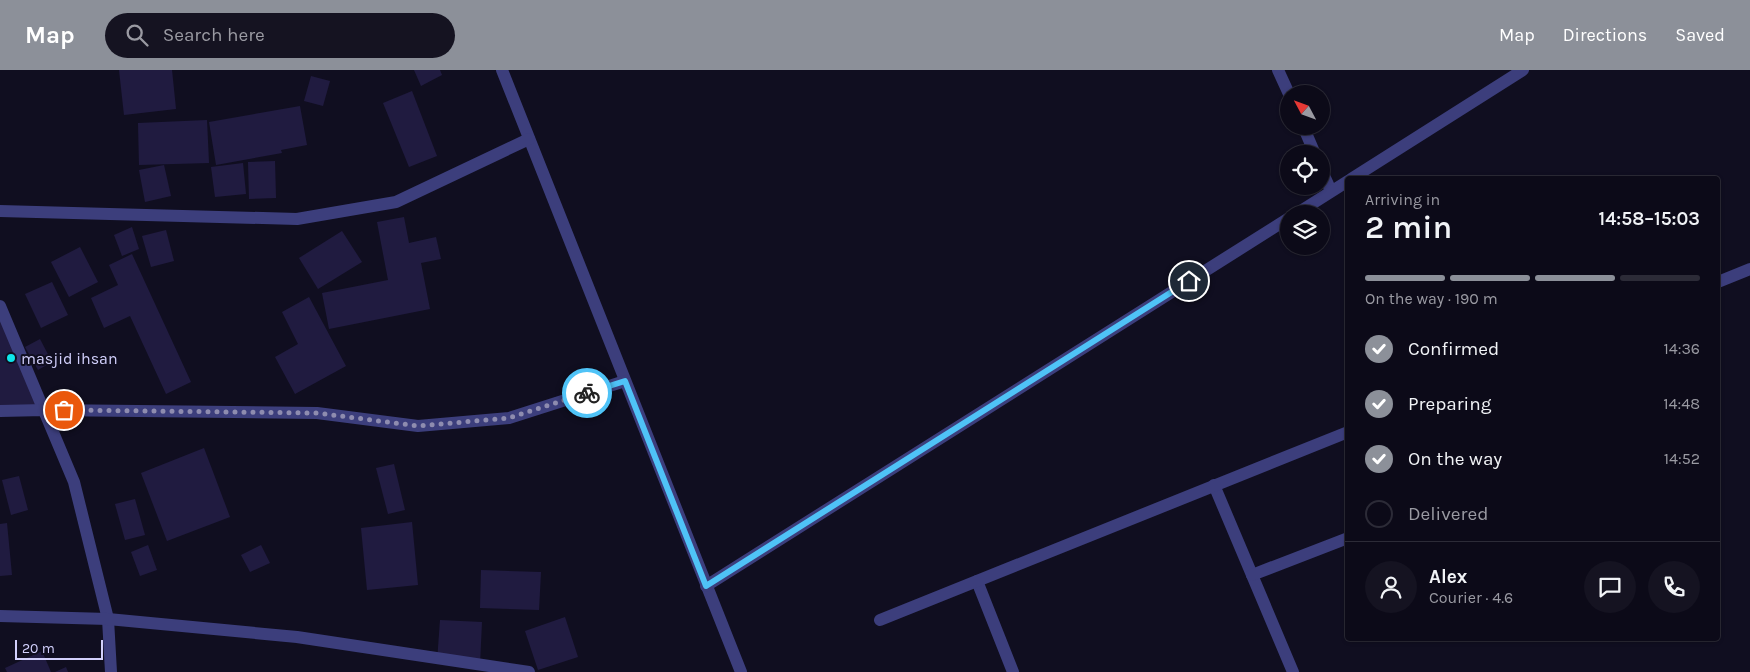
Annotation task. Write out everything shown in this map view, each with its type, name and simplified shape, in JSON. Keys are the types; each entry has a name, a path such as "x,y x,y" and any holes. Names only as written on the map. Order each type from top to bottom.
{"street":[{"path":"502,70 741,672"},
{"path":"1278,70 1285,85"},
{"path":"1356,176 1523,70"},
{"path":"0,211 297,219 396,202 529,139"},
{"path":"1310,205 1345,183"},
{"path":"706,586 1280,224"},
{"path":"1720,281 1750,269"},
{"path":"0,306 74,482 108,619 111,672"},
{"path":"0,412 44,410 317,413 418,426 509,418 625,381"},
{"path":"880,620 1345,433"},
{"path":"1214,485 1293,672"},
{"path":"1252,575 1345,539"},
{"path":"977,581 1013,672"},
{"path":"0,616 108,619 297,638 529,672"}],"building":[{"path":"119,70 172,70 176,109 124,115"},
{"path":"414,70 440,70 442,75 421,86"},
{"path":"311,76 330,81 323,106 304,101"},
{"path":"412,91 437,156 409,167 383,103"},
{"path":"300,106 307,145 281,150 282,153 216,165 209,122"},
{"path":"207,120 209,163 139,165 138,123"},
{"path":"275,161 276,198 249,199 248,162"},
{"path":"243,163 246,194 215,197 211,167"},
{"path":"164,165 171,196 145,202 139,170"},
{"path":"404,217 409,243 436,237 441,259 421,263 430,309 329,329 322,293 388,280 377,222"},
{"path":"132,227 139,249 122,256 114,235"},
{"path":"166,230 174,261 151,267 142,236"},
{"path":"342,231 362,262 318,289 299,258"},
{"path":"80,247 98,282 69,297 51,262"},
{"path":"132,254 191,382 166,394 130,316 104,328 91,298 118,285 109,265"},
{"path":"52,282 68,315 41,328 25,294"},
{"path":"309,297 346,366 295,394 275,357 298,344 282,312"},
{"name":"masjid ihsan","path":"0,306 44,410 0,411"},
{"path":"40,339 52,362 38,370 25,347"},
{"path":"204,448 230,517 167,541 141,473"},
{"path":"394,464 405,510 388,514 376,468"},
{"path":"19,476 28,510 11,515 2,480"},
{"path":"135,499 145,535 125,540 115,504"},
{"path":"412,522 418,585 367,590 361,528"},
{"path":"7,523 12,575 0,576 0,524"},
{"path":"148,545 157,570 140,576 131,552"},
{"path":"261,545 270,563 250,572 241,555"},
{"path":"481,570 541,572 539,610 480,608"},
{"path":"565,617 578,657 538,670 525,631"},
{"path":"440,620 482,622 480,664 437,662"},
{"path":"42,651 51,672 7,672 5,668"},
{"path":"66,667 68,672 55,672"}],"way so far":[{"path":"64,410 317,413 418,426 509,418 587,393"}],"place":[{"name":"masjid ihsan","path":"11,358"}],"route":[{"path":"587,393 625,381 706,586 1189,281"}]}
